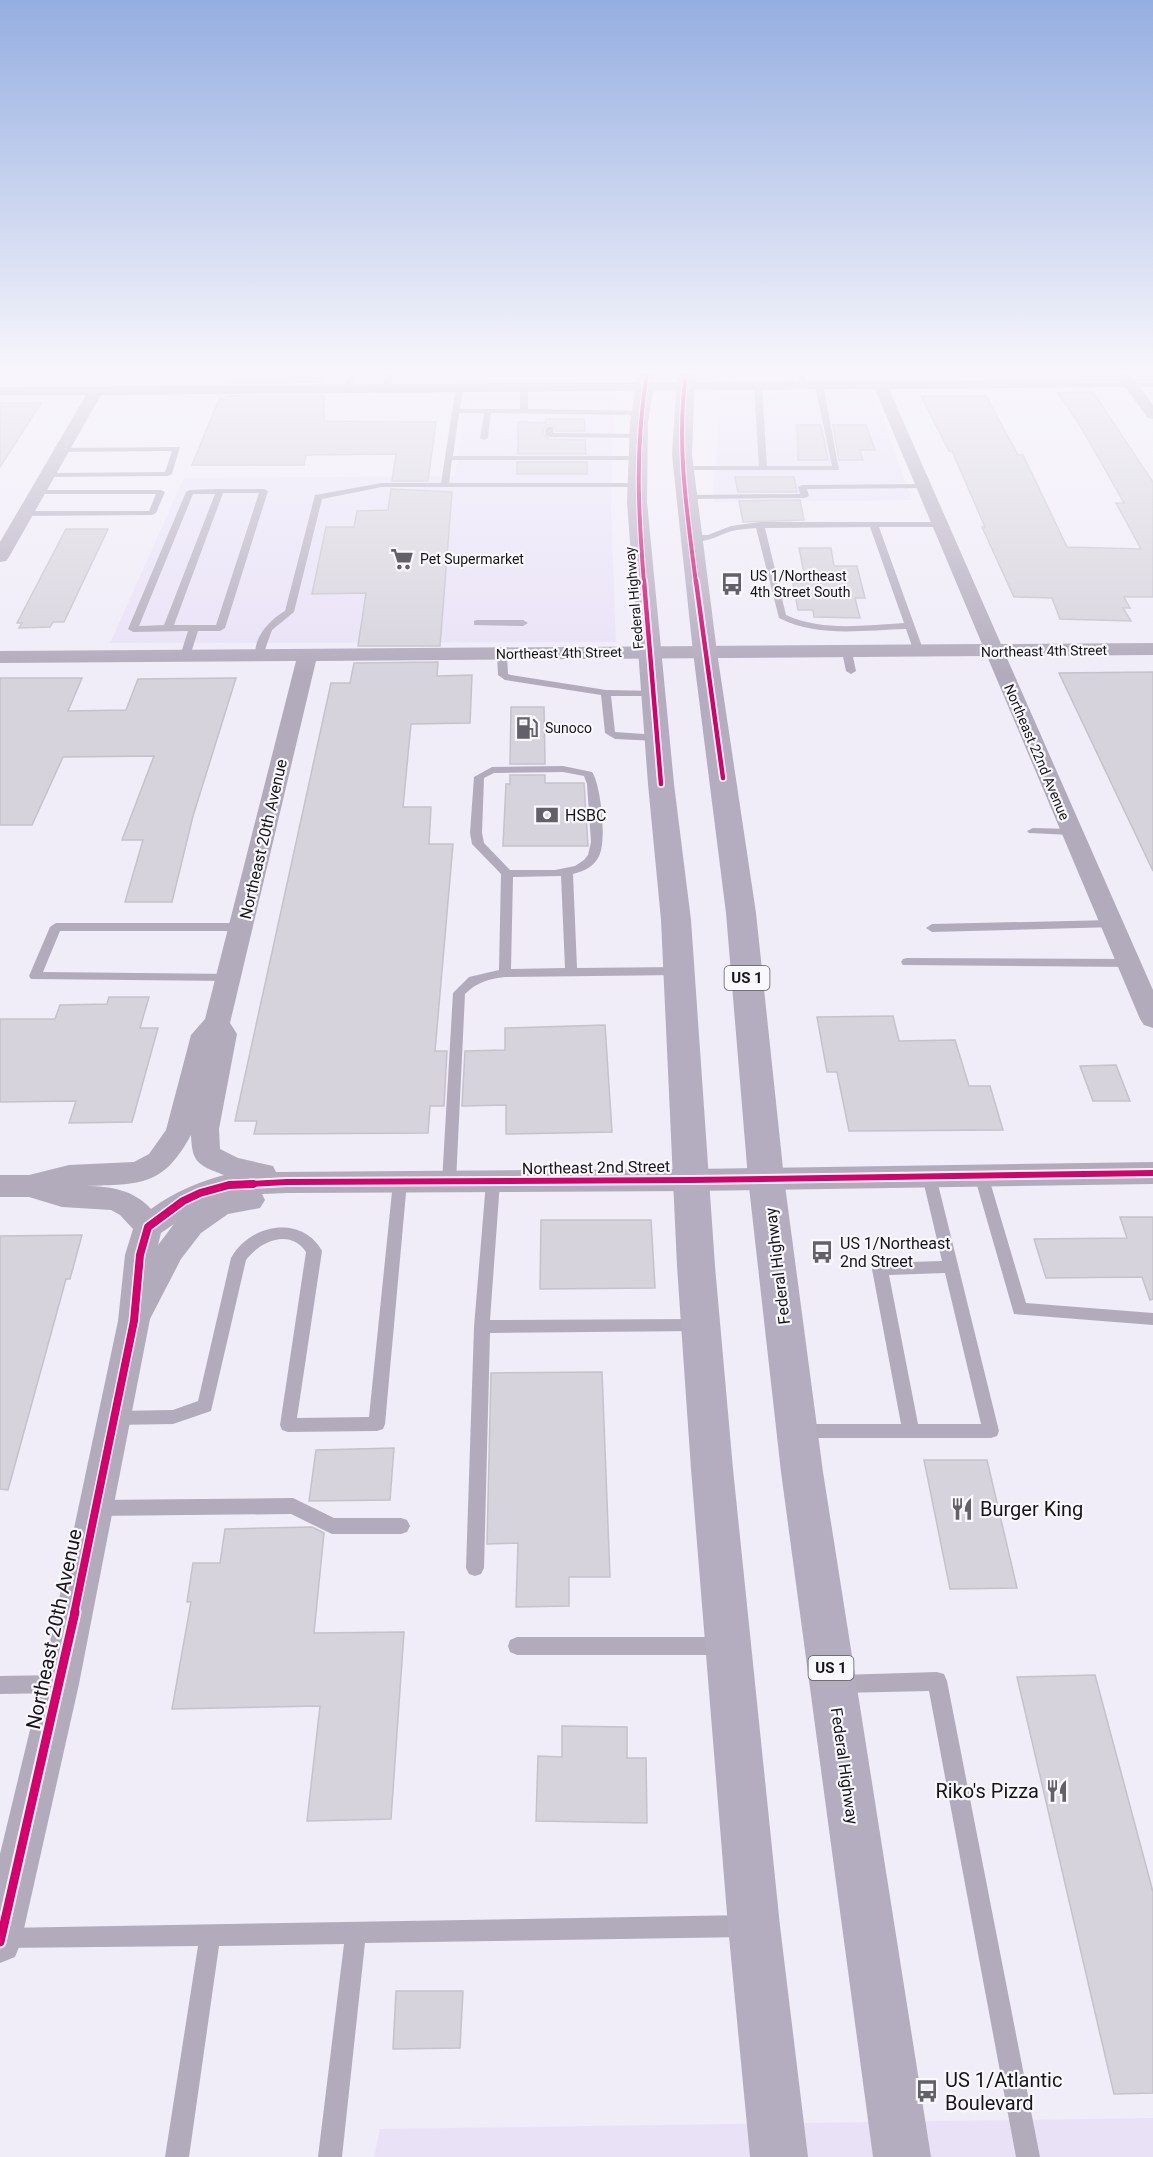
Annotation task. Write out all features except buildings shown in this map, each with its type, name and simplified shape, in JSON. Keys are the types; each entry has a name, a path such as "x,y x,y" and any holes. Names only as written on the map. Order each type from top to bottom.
{"main road":[{"name":"Federal Highway","path":"637,474 654,693 680,971 701,1325 754,1926 779,2157"},
{"name":"Federal Highway","path":"684,474 705,652 741,913 766,1178 797,1431 902,2157"}],"street":[{"name":"Northeast 22nd Avenue","path":"918,474 1153,1019"},
{"path":"0,557 47,475"},
{"name":"Northeast 4th Street","path":"0,657 1153,649"},
{"name":"Northeast 20th Avenue","path":"30,1186 69,1176 126,1175 144,1170 155,1164 174,1144 180,1130 204,1035 217,1023 230,977 307,656"},
{"name":"Northeast 20th Avenue","path":"206,1154 205,1129 224,1034 217,1023"},
{"name":"Northeast 2nd Street","path":"206,1154 231,1167 249,1169 286,1182"},
{"name":"Northeast 2nd Street","path":"148,1227 183,1201 200,1192 229,1185 286,1182 691,1180 1153,1173"},
{"name":"Northeast 2nd Street","path":"134,1322 171,1248 186,1229 219,1206 249,1200 286,1182"},
{"path":"0,1186 30,1186 63,1196 94,1196 126,1202 137,1210 148,1227 140,1255 134,1322"},
{"name":"Northeast 20th Avenue","path":"0,1940 60,1684 134,1322"}],"lane":[{"path":"47,475 168,474"},
{"path":"445,485 446,474"},
{"path":"259,656 265,631 272,623 289,612 318,497 382,485 637,485"},
{"path":"686,497 805,496 802,487 923,486"},
{"path":"168,628 220,491"},
{"path":"220,491 264,491 220,628 133,629 190,492 220,491"},
{"path":"25,514 152,513 161,492 37,492"},
{"path":"691,538 709,538 730,529 760,525 939,524"},
{"path":"760,525 782,616 789,620 830,628 910,626"},
{"path":"874,525 919,652"},
{"path":"477,622 523,623"},
{"path":"185,656 194,628"},
{"path":"847,652 851,671"},
{"path":"502,654 502,675 508,678 606,693 654,693"},
{"path":"606,693 610,734 658,738"},
{"path":"563,769 588,774 594,783 596,841 594,855 587,866 567,873 507,873 478,844 476,833 479,777 492,770 563,769"},
{"path":"1033,831 1072,832"},
{"path":"505,973 507,873"},
{"path":"567,873 571,972"},
{"path":"932,928 1112,924"},
{"path":"230,977 35,976 56,927 242,927"},
{"path":"907,962 1129,963"},
{"path":"449,1182 459,993 466,983 476,978 505,973 680,971"},
{"path":"981,1175 1020,1309 1153,1319"},
{"path":"797,1431 991,1431 929,1176"},
{"path":"113,1418 173,1417 205,1406 239,1258 253,1241 265,1235 279,1233 302,1238 310,1243 314,1251 288,1425 377,1424 400,1182"},
{"path":"475,1568 482,1327 493,1182"},
{"path":"911,1431 880,1269 951,1267"},
{"path":"482,1327 701,1325"},
{"path":"96,1508 293,1506 332,1526 401,1526"},
{"path":"517,1646 728,1646"},
{"path":"833,1684 937,1681 1028,2157"},
{"path":"0,1685 60,1684"},
{"path":"0,1940 754,1926"},
{"path":"330,2157 356,1932"},
{"path":"177,2157 210,1935"}],"shaded area":[{"path":"455,474 612,474 611,511 616,642 110,643 184,478 455,476"},
{"path":"715,474 902,474 912,500 713,502"},
{"path":"1153,2118 1153,2157 374,2157 380,2129"}],"cycle path":[{"path":"638,474 637,502 661,784"},
{"path":"683,474 723,778"},
{"path":"0,1942 60,1684 134,1321 140,1255 148,1227 183,1201 200,1193 229,1185 287,1182 691,1180 1153,1173"}],"place":[{"name":"Pet Supermarket","path":"402,559"},
{"name":"US 1/Northeast 4th Street South","path":"732,584"},
{"name":"Sunoco","path":"527,728"},
{"name":"HSBC","path":"547,815"},
{"name":"US 1/Northeast 2nd Street","path":"822,1252"},
{"name":"Burger King","path":"962,1509"},
{"name":"Riko's Pizza","path":"1057,1791"},
{"name":"US 1/Atlantic Boulevard","path":"927,2091"}]}
